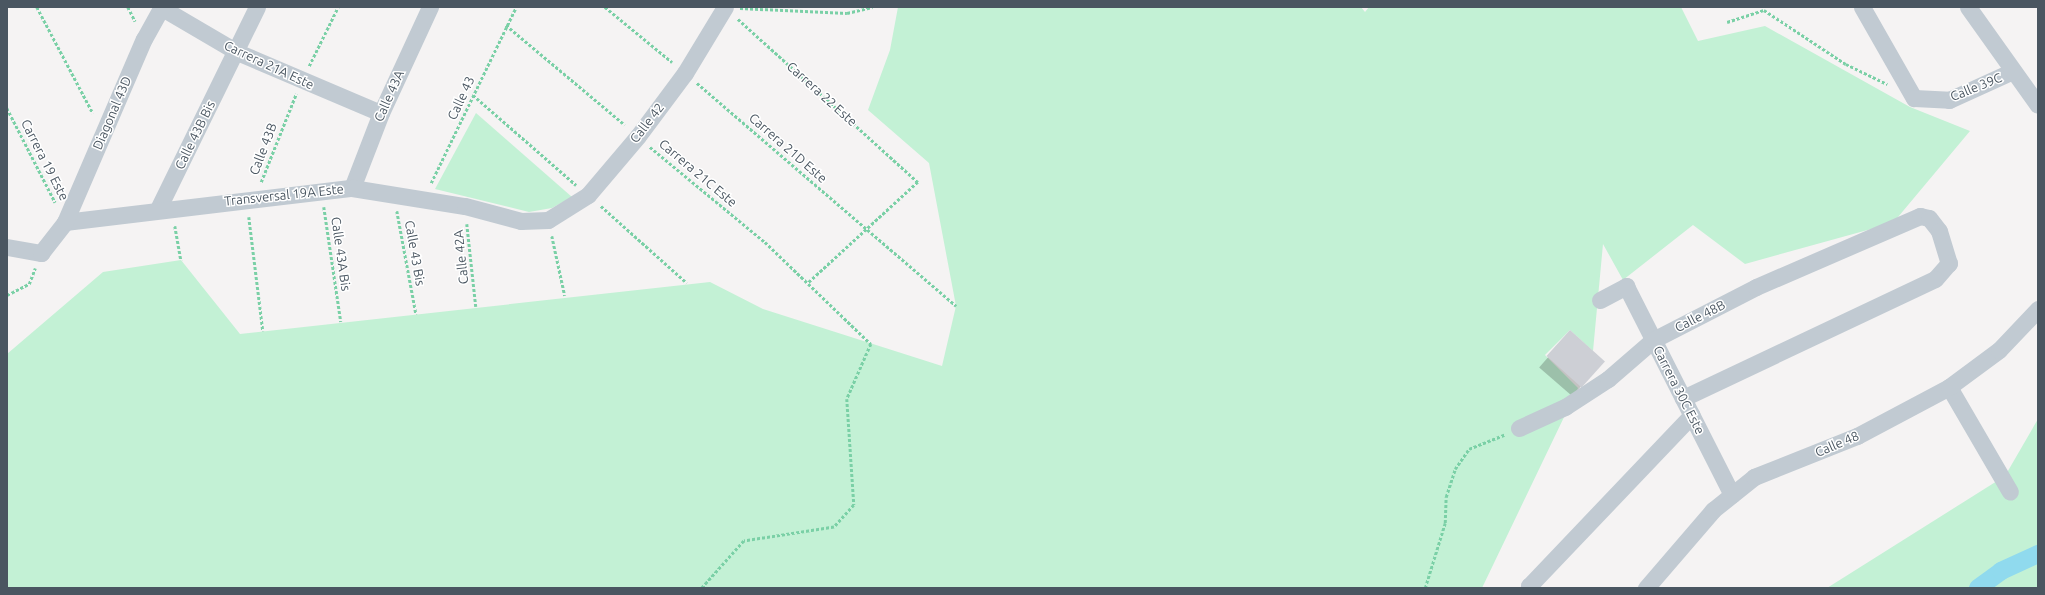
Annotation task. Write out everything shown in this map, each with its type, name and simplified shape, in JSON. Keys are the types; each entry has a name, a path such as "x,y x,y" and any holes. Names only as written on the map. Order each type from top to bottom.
{"street":[{"name":"Diagonal 43D","path":"41,253 65,222 144,39 162,7"},
{"name":"Carrera 21A Este","path":"162,7 237,52 301,81 381,113"},
{"name":"Calle 43B Bis","path":"158,209 237,52 257,7"},
{"name":"Calle 43A","path":"352,188 381,113 430,7"},
{"name":"Calle 42","path":"548,220 588,195 638,136 685,73 725,7"},
{"path":"1862,7 1914,98"},
{"path":"1968,7 2038,105"},
{"name":"Calle 39C","path":"1914,98 1950,100 2014,71"},
{"name":"Transversal 19A Este","path":"65,222 321,189 352,188 395,196 424,198 465,206 521,221 548,220"},
{"name":"Calle 48B","path":"1519,428 1565,407 1596,387 1653,340 1756,287 1895,229 1920,216 1929,218 1939,231 1949,263 1935,279 1683,398"},
{"path":"7,247 41,253"},
{"name":"Carrera 30C Este","path":"1600,300 1626,286 1732,495"},
{"name":"Calle 48","path":"1646,588 1713,510 1754,477 1857,436 1949,387 1999,350 2038,308"},
{"path":"1949,387 2010,492"},
{"path":"1530,587 1692,415"}],"path":[{"path":"37,7 104,133"},
{"name":"Calle 43B","path":"264,332 248,219 255,197 301,81 338,7"},
{"name":"Calle 43","path":"424,198 516,7"},
{"name":"Carrera 21D Este","path":"605,7 685,73 956,306"},
{"path":"725,7 802,12 847,13 872,7"},
{"name":"Carrera 22 Este","path":"725,7 918,182 867,230"},
{"path":"802,12 803,7"},
{"path":"1762,7 1764,10 1846,64 1914,98"},
{"path":"1727,22 1764,10"},
{"name":"Carrera 21C Este","path":"506,25 765,242 871,344 847,399 854,505 834,527 744,541 702,588"},
{"name":"Carrera 19 Este","path":"7,108 65,222"},
{"name":"Calle 43A Bis","path":"321,189 341,322"},
{"name":"Calle 43 Bis","path":"395,196 416,314"},
{"name":"Calle 42A","path":"465,206 476,307"},
{"path":"158,209 175,222 180,260"},
{"path":"548,220 566,296"},
{"path":"808,283 867,230"},
{"path":"7,295 29,284 41,253"},
{"path":"1425,588 1445,522 1446,497 1455,469 1469,449 1519,428"}],"green space":[{"path":"898,7 1361,7 1365,12 1369,7 1681,7 1698,41 1765,26 1910,107 1970,131 1893,223 1745,264 1693,225 1623,280 1603,244 1593,351 1570,330 1545,355 1578,388 1482,588 7,588 7,354 103,272 181,260 240,334 710,282 763,309 942,366 956,306 929,163 868,110 890,50"},
{"path":"476,113 572,197 552,208 529,212 435,189"},
{"path":"2038,419 2038,588 1827,588 2005,476"}],"building":[{"path":"1570,330 1605,361 1582,387 1547,356"}],"waterway":[{"path":"1978,588 2001,571 2038,554"}]}
